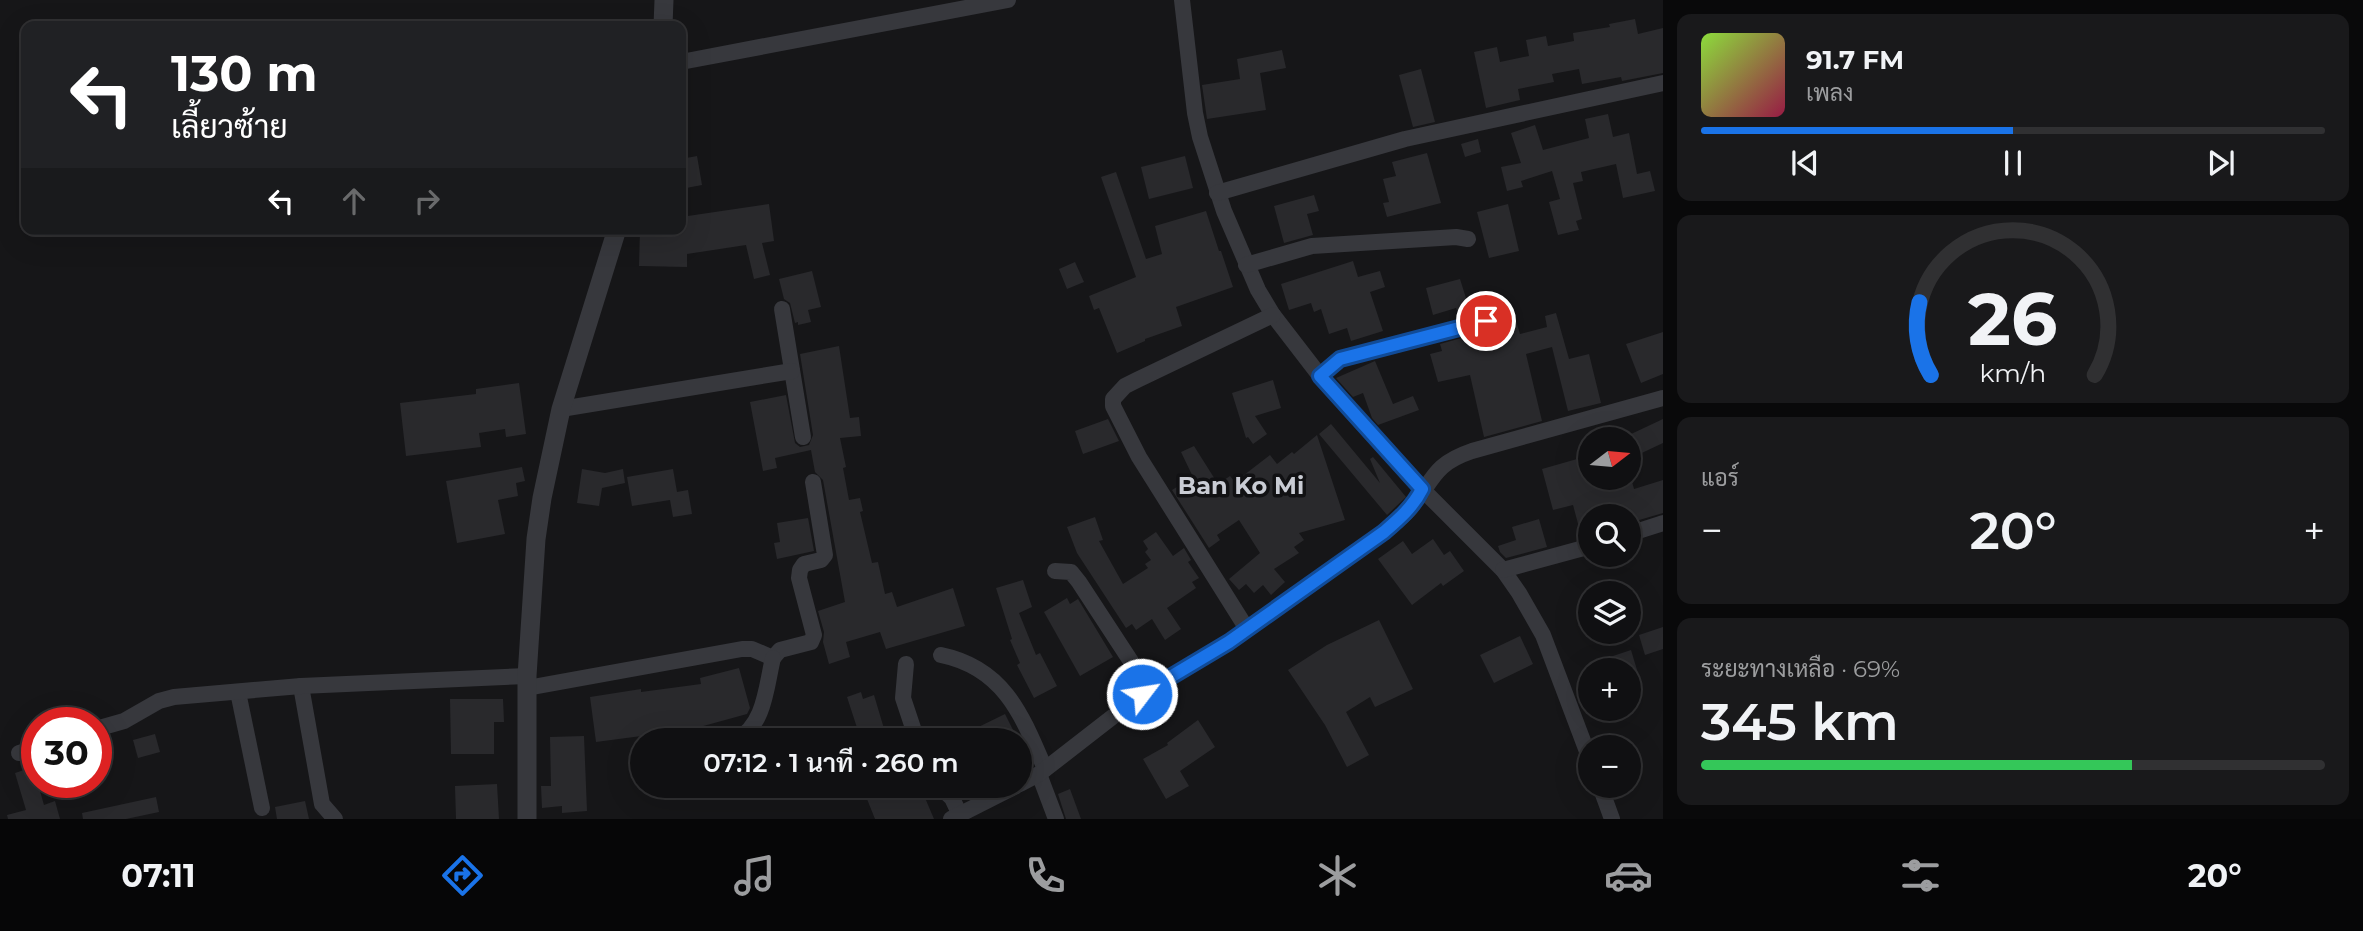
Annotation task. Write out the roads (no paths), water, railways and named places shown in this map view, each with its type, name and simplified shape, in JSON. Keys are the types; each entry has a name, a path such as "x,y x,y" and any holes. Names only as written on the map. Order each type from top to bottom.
{"street":[{"path":"663,21 664,0"},
{"path":"686,61 1008,0"},
{"path":"1182,0 1197,127 1217,193 1246,265 1273,315 1320,376 1422,489 1503,570 1544,635 1581,735"},
{"path":"1217,193 1405,139 1663,83"},
{"path":"527,819 527,682 536,539 561,409 615,235"},
{"path":"1246,265 1311,246 1456,237 1468,240"},
{"path":"782,309 803,437"},
{"path":"1247,629 1139,457 1113,406 1113,399 1125,386 1273,315"},
{"path":"1320,376 1340,359 1486,321"},
{"path":"561,409 792,371"},
{"path":"1032,777 1142,694 1229,642 1393,524 1408,511 1437,471 1452,458 1663,398"},
{"path":"752,728 757,722 773,659 780,650 814,639 799,578 804,564 825,556 813,482"},
{"path":"1641,530 1663,523"},
{"path":"1503,570 1578,550"},
{"path":"1055,572 1071,572 1079,582 1132,663 1142,694"},
{"path":"112,724 124,721 159,701 174,697 301,687 527,682 742,649 752,649 773,659"},
{"path":"941,655 975,665 995,681 1020,715 1042,771 1056,819"},
{"path":"906,664 903,698 913,728"},
{"path":"301,687 322,804 335,819"},
{"path":"238,692 262,808"},
{"path":"952,798 956,817 993,798"},
{"path":"1604,798 1612,819"}],"district":[{"name":"Ban Ko Mi","path":"1241,486"}]}
